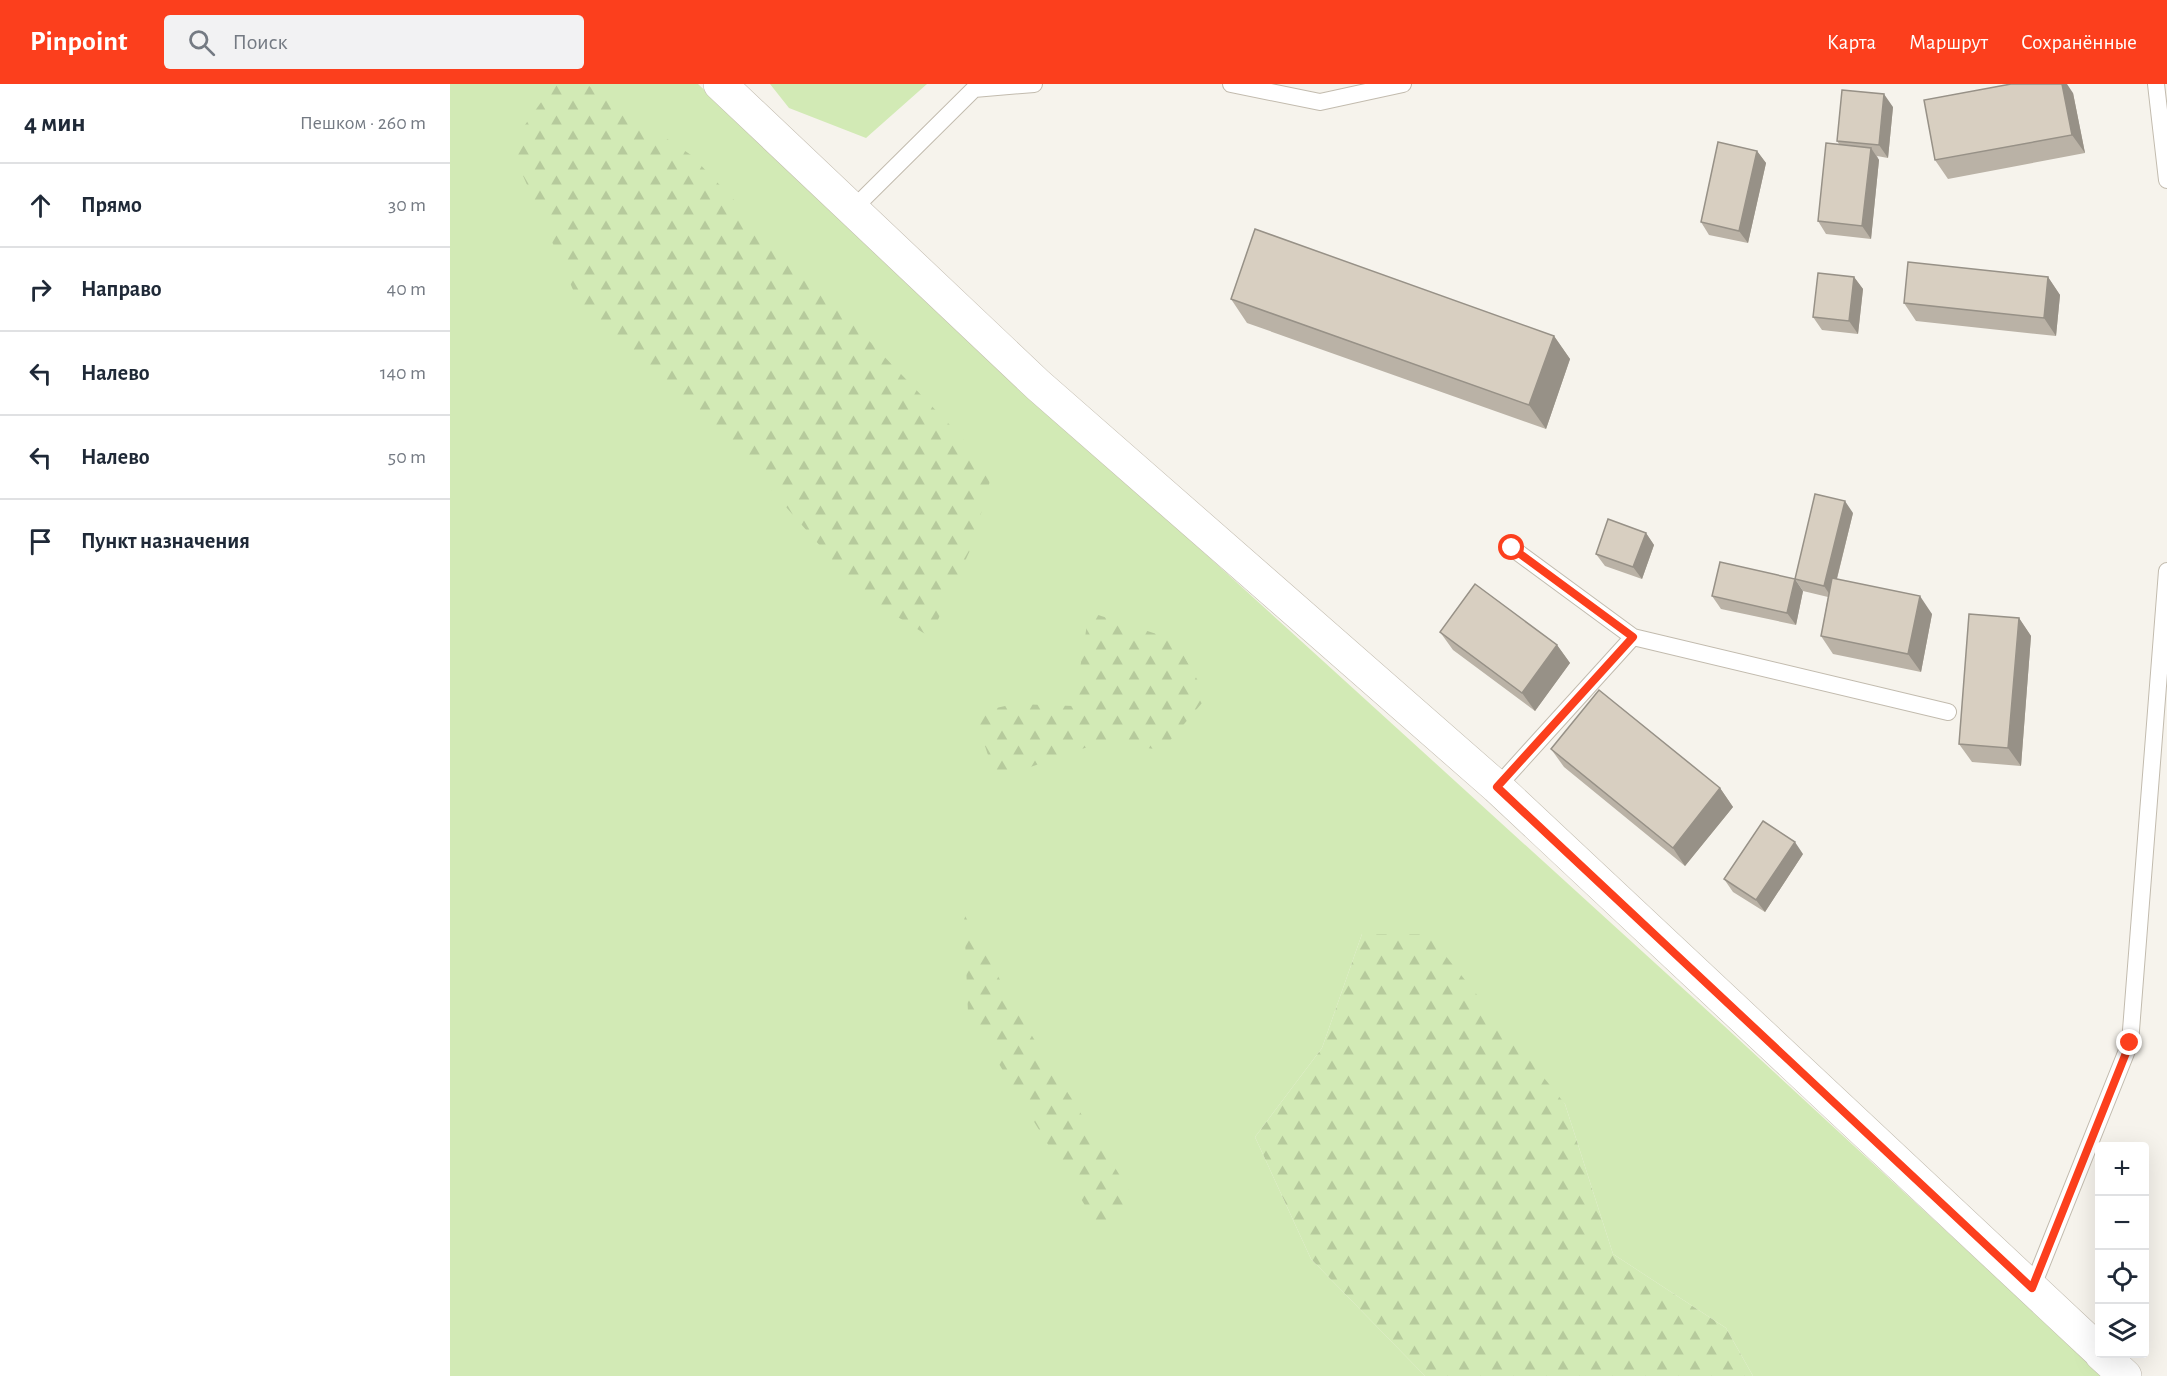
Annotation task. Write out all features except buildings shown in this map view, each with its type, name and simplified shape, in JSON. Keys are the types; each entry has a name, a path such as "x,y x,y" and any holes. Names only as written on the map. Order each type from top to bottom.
{"street":[{"path":"720,84 1038,385 1497,787 2095,1348"},
{"path":"2105,1358 2125,1376"}],"lane":[{"path":"852,210 976,86 1034,84"},
{"path":"1231,84 1320,102 1403,84"},
{"path":"2156,84 2167,180"},
{"path":"1512,548 1633,637 1948,712"},
{"path":"2032,1288 2130,1043 2167,572"},
{"path":"1497,787 1633,637"}],"green space":[{"path":"450,84 698,84 966,336 1722,1024 2103,1376 1753,1376 1726,1328 1613,1254 1565,1104 1362,934 1322,1048 1255,1137 1311,1259 1425,1376 450,1376"},
{"path":"554,84 586,84 691,155 993,470 972,546 930,637 864,596 730,443 585,317 510,146"},
{"path":"770,84 927,84 866,138 789,108"},
{"path":"1089,612 1175,640 1207,697 1162,750 1102,742 996,779 974,713 1014,704 1074,706"},
{"path":"964,914 1022,1020 1134,1198 1103,1235 968,1013"},
{"path":"1362,934 1428,934 1565,1104 1613,1254 1726,1328 1753,1376 1425,1376 1311,1259 1255,1137 1322,1048"}],"route":[{"path":"1512,548 1633,637 1497,787 2032,1288 2130,1043"}]}
